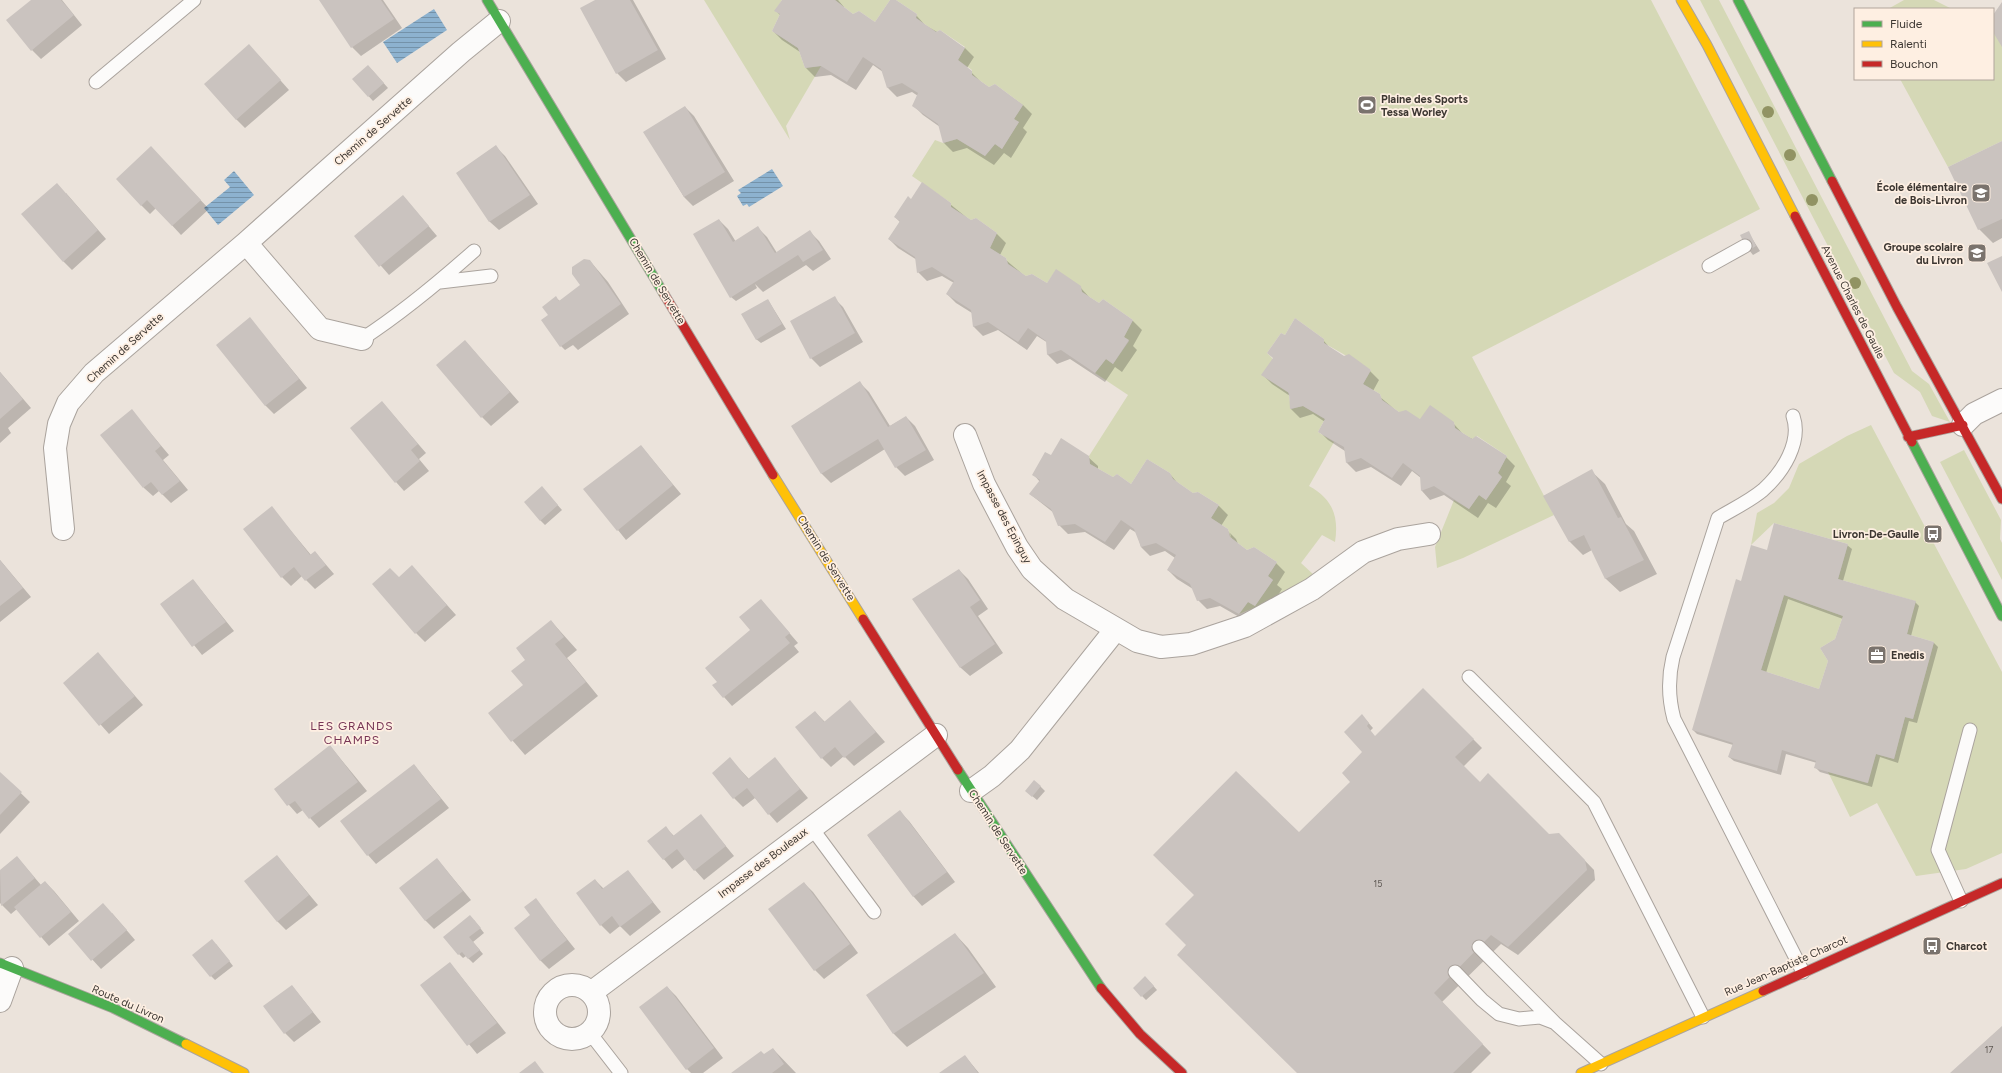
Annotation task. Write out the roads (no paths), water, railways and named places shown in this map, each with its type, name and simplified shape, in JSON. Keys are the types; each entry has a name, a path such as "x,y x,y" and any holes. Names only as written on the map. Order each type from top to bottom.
{"street":[{"name":"Chemin de Servette","path":"487,0 782,489 971,791 1102,990 1140,1034 1182,1073"},
{"name":"Avenue Charles de Gaulle","path":"1681,0 1707,45 2002,616"},
{"path":"1738,0 1897,307 1963,425 2002,500"},
{"name":"Chemin de Servette","path":"63,529 55,448 58,424 68,403 94,373 246,243 461,52 499,21"},
{"path":"246,243 320,329 362,339"},
{"path":"1908,436 1963,425 1974,414 2002,400"},
{"name":"Impasse des Epinguy","path":"965,435 984,484 1017,547 1032,569 1065,599 1137,640 1161,647 1191,644 1245,626 1279,609 1312,589 1363,552 1398,539 1429,534"},
{"path":"971,791 992,776 1020,750 1116,629"},
{"name":"Impasse des Bouleaux","path":"592,992 936,735"},
{"name":"Rue Jean-Baptiste Charcot","path":"1581,1073 2002,883"},
{"path":"0,1001 6,965"},
{"name":"Route du Livron","path":"6,965 113,1008 244,1073"},
{"path":"572,984 582,986 592,992 598,1001 600,1013 597,1024 590,1033 579,1039 567,1039 556,1034 548,1025 544,1013 546,1002 552,993 561,987 572,984"}],"lane":[{"path":"96,82 194,0"},
{"path":"1709,266 1745,246"},
{"path":"362,339 392,320 440,282 474,251"},
{"path":"440,282 491,276"},
{"path":"1793,416 1796,425 1795,442 1777,474 1763,490 1718,518 1673,657 1670,669 1669,690 1674,719 1803,972"},
{"path":"1469,677 1594,802 1703,1017"},
{"path":"1961,901 1938,850 1970,730"},
{"path":"811,827 874,912"},
{"path":"1479,947 1555,1023 1601,1064"},
{"path":"1455,972 1482,1000 1499,1014 1519,1019 1540,1017 1555,1023"},
{"path":"590,1033 621,1073"}],"water":[{"path":"434,9 447,30 397,63 383,42"},
{"path":"772,169 783,186 749,207 747,204 743,206 737,196 741,193 738,190"},
{"path":"234,171 254,195 218,225 204,208 230,187 224,180"}],"place":[{"name":"Plaine des Sports Tessa Worley","path":"1367,105"},
{"name":"École élémentaire de Bois-Livron","path":"1981,193"},
{"name":"Groupe scolaire du Livron","path":"1977,253"},
{"name":"Livron-De-Gaulle","path":"1933,534"},
{"name":"Enedis","path":"1877,655"},
{"name":"Charcot","path":"1932,946"}],"district":[{"name":"LES GRANDS CHAMPS","path":"352,733"}]}
